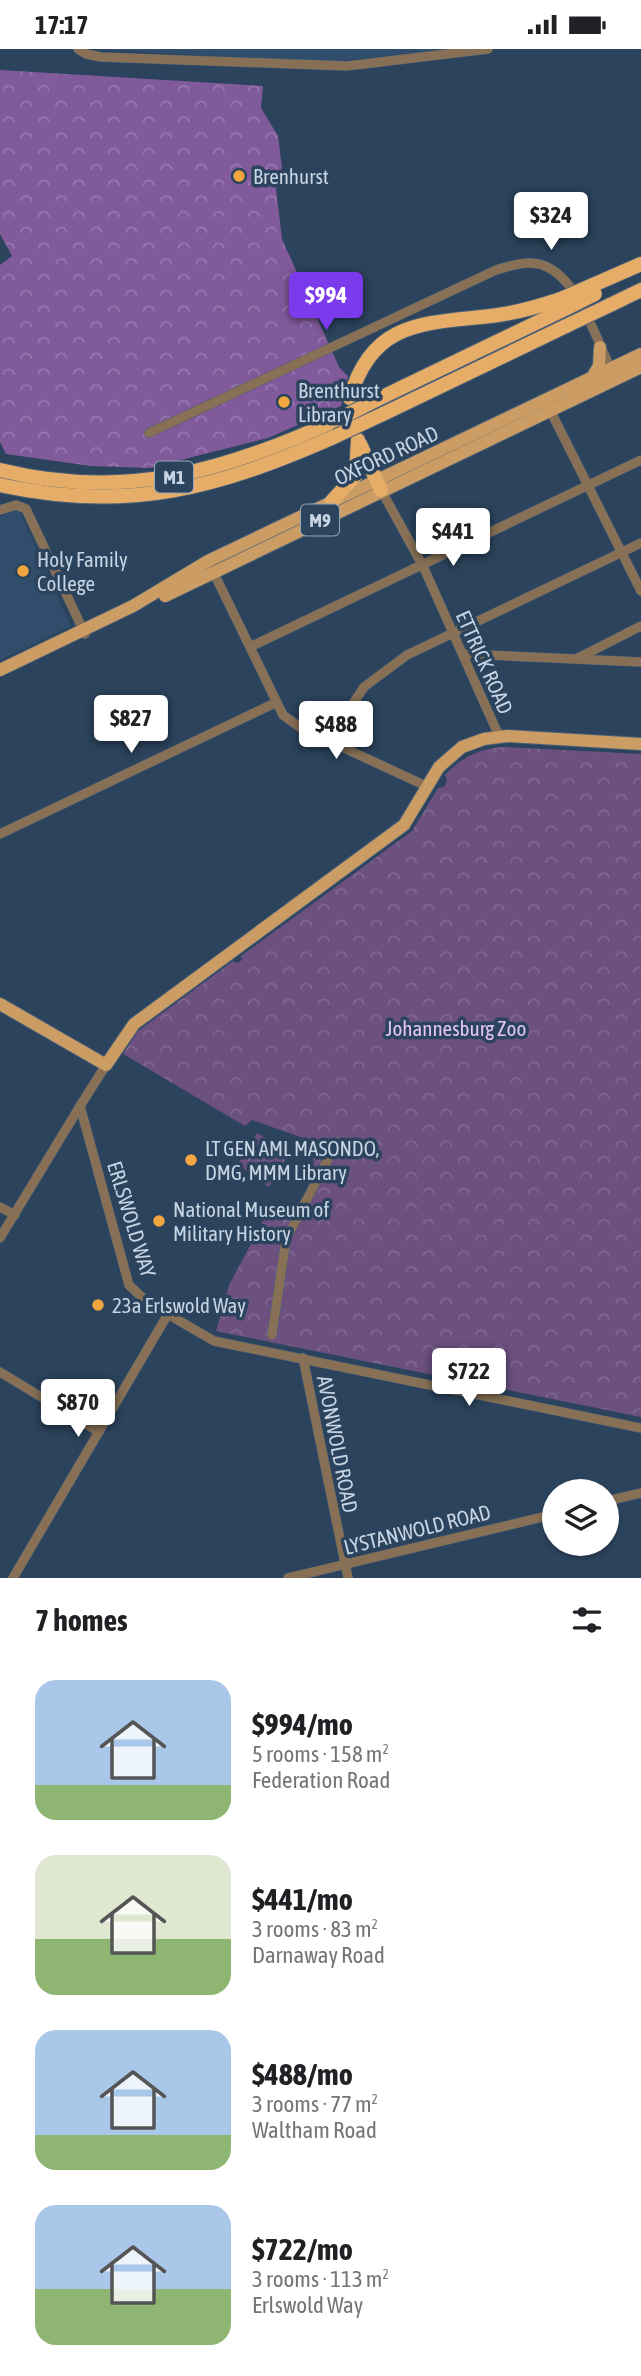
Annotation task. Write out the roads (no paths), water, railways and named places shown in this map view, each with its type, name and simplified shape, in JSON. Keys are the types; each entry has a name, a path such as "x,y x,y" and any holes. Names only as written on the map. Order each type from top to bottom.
{"highway":[{"path":"594,290 641,264"},
{"name":"M1","path":"0,470 50,480 85,483 171,478 256,455 339,419 564,303 641,272"},
{"name":"M1","path":"0,485 76,497 164,493 240,476 336,436 641,290"},
{"path":"351,398 355,381 371,354 405,328 426,322 564,303"},
{"path":"332,501 356,475 357,437 379,486"}],"main road":[{"path":"593,375 599,367 601,349 615,357 635,356"},
{"name":"OXFORD ROAD","path":"211,566 613,373 635,356"},
{"name":"OXFORD ROAD","path":"547,405 593,375 641,367"},
{"name":"OXFORD ROAD","path":"0,672 84,632 332,501 379,486"},
{"path":"0,1004 106,1065 134,1024 404,825 439,767 456,750 471,742 499,736 641,744"}],"street":[{"path":"78,49 86,54 102,57 330,67 488,49"},
{"path":"149,433 496,270 526,263 553,269 567,280 613,373"},
{"path":"547,405 641,591"},
{"path":"250,647 641,460"},
{"name":"ETTRICK ROAD","path":"379,486 423,566 499,736"},
{"path":"5,508 19,505 26,509 84,632"},
{"path":"328,742 345,712 375,677 407,655 641,543"},
{"path":"211,566 275,703 294,724 426,786"},
{"path":"578,658 641,626"},
{"path":"463,654 641,662"},
{"path":"0,834 275,703"},
{"path":"0,1238 106,1065"},
{"name":"ERLSWOLD WAY","path":"80,1106 129,1285 137,1295 209,1339 641,1428"},
{"path":"272,1335 286,1239 337,1142"},
{"path":"0,1206 15,1215"},
{"path":"13,1578 168,1314"},
{"name":"AVONWOLD ROAD","path":"303,1358 348,1578"},
{"path":"0,1372 99,1432"},
{"path":"619,1498 641,1493"},
{"name":"LYSTANWOLD ROAD","path":"288,1578 542,1517"}],"place":[{"name":"Brenhurst","path":"239,176"},
{"name":"Brenthurst Library","path":"284,402"},
{"name":"Holy Family College","path":"23,571"},
{"name":"LT GEN AML MASONDO, DMG, MMM Library","path":"191,1160"},
{"name":"National Museum of Military History","path":"159,1221"},
{"name":"23a Erlswold Way","path":"98,1305"}],"park label":[{"name":"Johannesburg Zoo","path":"456,1028"}]}
